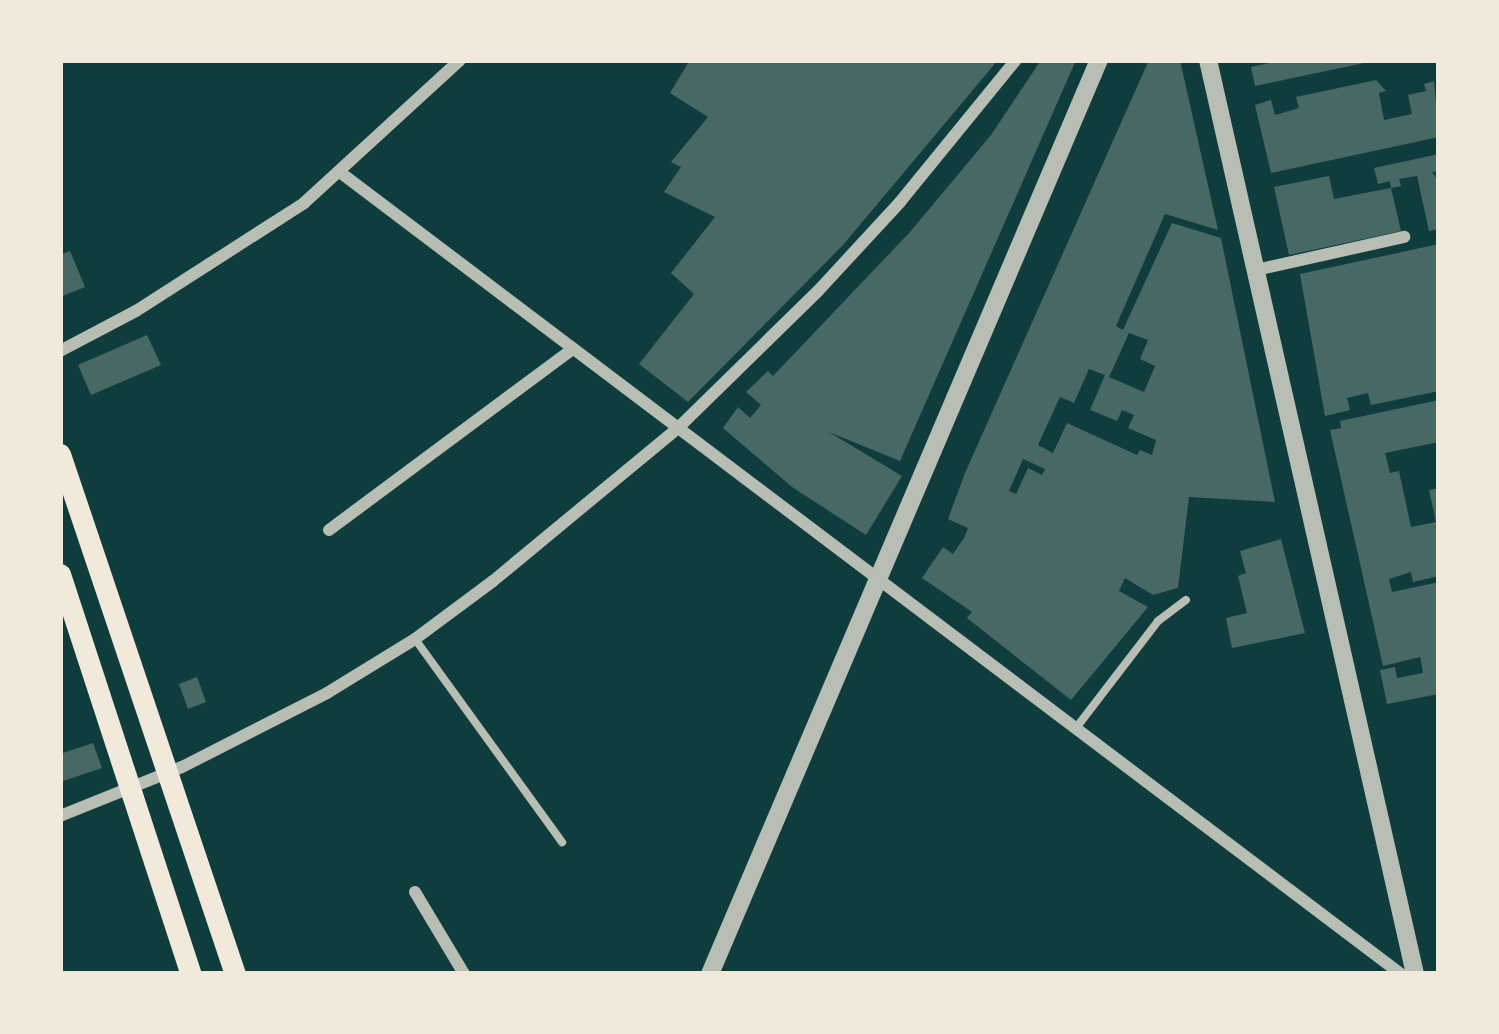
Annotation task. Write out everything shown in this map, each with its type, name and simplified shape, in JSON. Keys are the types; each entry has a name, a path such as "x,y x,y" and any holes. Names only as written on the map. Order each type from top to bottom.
{"main road":[{"path":"60,454 235,974"},
{"path":"60,574 191,974"}],"street":[{"path":"60,351 251,241 341,173 460,60"},
{"path":"60,816 254,733 415,639 677,428 845,261 1016,60"},
{"path":"710,974 1099,60"},
{"path":"1208,60 1415,974"},
{"path":"341,173 1401,974"},
{"path":"1256,270 1404,237"},
{"path":"329,530 573,349"},
{"path":"416,892 464,974"}],"lane":[{"path":"1076,728 1158,621 1186,600"},
{"path":"415,639 562,842"}],"building":[{"path":"690,60 998,60 843,245 688,402 639,364 694,294 671,273 715,217 664,192 681,167 671,162 708,117 670,93"},
{"path":"1041,60 1076,60 900,461 829,432 902,476 866,535 792,487 723,428 738,407 750,418 761,405 746,392 768,371 773,376 910,232 991,135"},
{"path":"1149,60 1180,60 1218,230 1165,214 1116,326 1123,330 1172,223 1221,238 1275,502 1189,497 1178,588 1153,595 1125,578 1119,591 1148,607 1071,700 967,618 972,612 922,578 943,547 953,554 964,538 968,528 948,519","holes":["1129,333 1148,340 1140,359 1155,366 1144,392 1109,377","1089,369 1105,375 1090,410 1117,421 1122,410 1134,415 1128,428 1156,440 1152,455 1140,450 1137,455 1067,423 1053,453 1038,445 1060,397 1074,403","1023,459 1045,469 1042,475 1028,468 1016,494 1009,491"]},
{"path":"1284,60 1369,62 1255,86 1251,67"},
{"path":"1376,80 1386,91 1379,93 1384,120 1412,114 1408,95 1426,91 1424,84 1434,81 1439,137 1271,173 1255,105 1271,100 1275,115 1299,108 1296,97"},
{"path":"1439,154 1439,171 1432,172 1439,182 1439,229 1429,231 1417,176 1399,179 1401,186 1391,188 1390,181 1378,184 1374,168"},
{"path":"1329,176 1334,199 1391,188 1401,231 1289,255 1274,187"},
{"path":"1439,244 1439,391 1371,405 1368,393 1347,398 1350,410 1325,416 1300,274"},
{"path":"70,251 85,287 60,297 60,255"},
{"path":"147,335 161,365 91,395 78,365"},
{"path":"1439,400 1439,442 1385,453 1390,473 1399,471 1411,527 1436,522 1429,490 1439,488 1439,576 1413,582 1411,572 1389,579 1392,592 1439,582 1439,694 1387,704 1380,670 1395,667 1397,678 1423,673 1421,661 1420,657 1383,666 1330,430 1341,428 1340,421"},
{"path":"1281,539 1305,633 1232,648 1226,618 1247,613 1238,576 1246,573 1240,551"},
{"path":"197,677 206,702 188,709 179,684"},
{"path":"93,743 102,768 60,782 60,754"}]}
